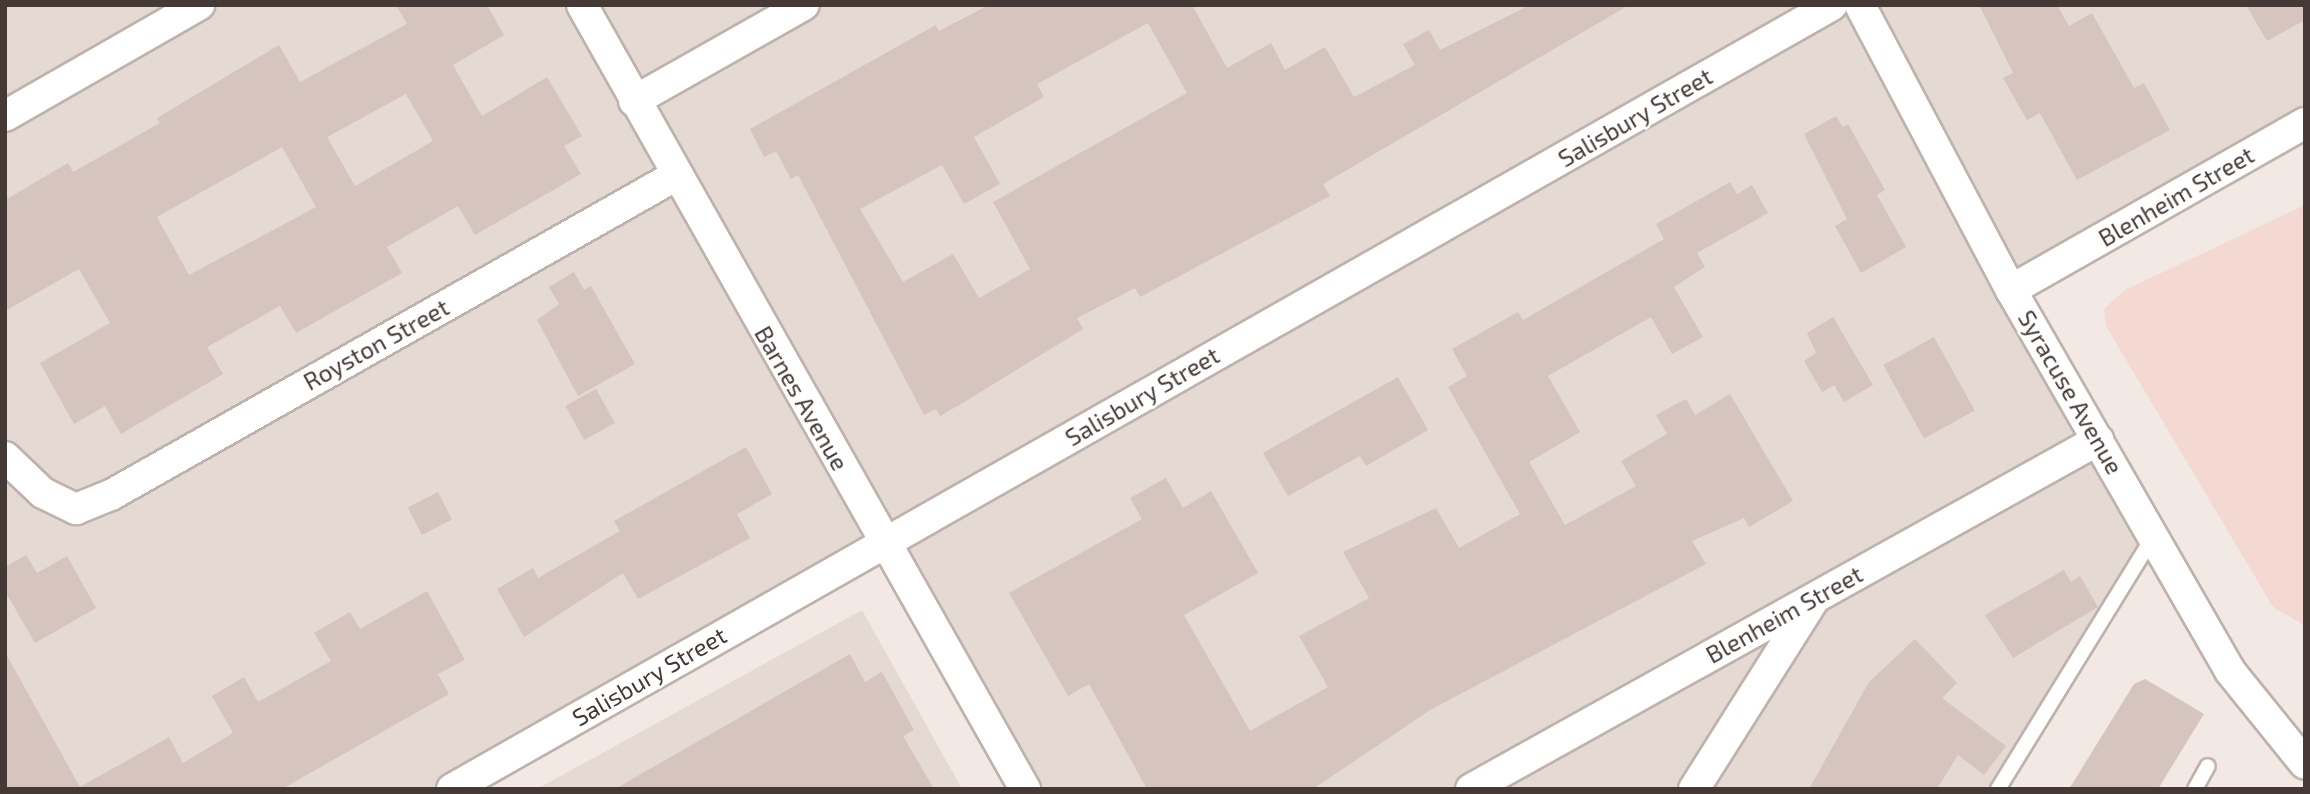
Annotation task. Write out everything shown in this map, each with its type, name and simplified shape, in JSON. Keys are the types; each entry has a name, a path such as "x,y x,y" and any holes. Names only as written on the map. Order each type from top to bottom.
{"street":[{"path":"5,116 199,5"},
{"name":"Barnes Avenue","path":"582,5 675,176 1025,789"},
{"path":"635,101 804,5"},
{"name":"Salisbury Street","path":"452,789 1832,5"},
{"name":"Syracuse Avenue","path":"1860,5 2011,290 2155,534 2230,671 2305,764"},
{"name":"Blenheim Street","path":"2011,290 2305,123"},
{"name":"Royston Street","path":"5,457 43,493 76,509 675,176"},
{"name":"Blenheim Street","path":"1471,789 2098,440"},
{"path":"1694,789 1816,596"}],"lane":[{"path":"1998,789 2155,534"},
{"path":"2195,789 2208,766"}],"shaded area":[{"path":"5,5 2305,5 2305,123 2011,290 2155,534 1998,789 1025,789 885,542 452,789 5,789"},
{"path":"2305,205 2305,623 2302,624 2273,607 2106,326 2104,309 2125,290"},
{"path":"862,610 962,789 537,789"}],"building":[{"path":"396,5 487,5 504,35 453,65 482,116 547,77 582,136 564,146 581,174 475,235 458,206 387,247 402,273 296,333 280,306 207,347 223,374 121,434 105,406 74,424 40,363 110,323 79,269 5,311 5,200 68,163 73,172 160,123 157,118 279,45 300,82 407,24","holes":["406,94 433,141 355,186 327,137","282,147 316,207 189,275 157,217"]},
{"path":"989,5 1192,5 1227,68 1271,43 1285,70 1325,47 1354,97 1415,65 1403,44 1429,30 1440,50 1530,5 1629,5 1323,184 1330,196 1140,297 1135,288 1077,318 1083,329 940,416 936,409 924,415 798,175 791,179 776,151 764,157 750,129 936,25 939,31","holes":["1148,23 1187,93 993,202 1030,269 979,298 953,254 903,282 860,209 942,165 964,204 1000,184 974,137 1044,97 1037,84"]},
{"path":"1979,5 2057,5 2069,26 2092,13 2134,88 2144,83 2170,130 2077,180 2040,113 2027,120 2003,78 2013,73"},
{"path":"2246,5 2305,5 2305,20 2267,41"},
{"path":"1836,116 1843,127 1848,124 1885,190 1877,195 1906,247 1861,273 1835,226 1847,219 1804,134"},
{"path":"1730,182 1737,194 1752,185 1768,213 1697,253 1705,267 1674,287 1703,337 1672,354 1651,317 1548,376 1580,432 1529,462 1565,525 1636,486 1621,461 1667,434 1656,415 1686,399 1695,415 1730,394 1793,501 1749,527 1744,518 1692,541 1706,564 1430,710 1313,789 1147,789 1089,684 1068,696 1009,593 1142,519 1130,498 1166,478 1183,508 1211,491 1258,573 1184,615 1250,731 1328,687 1299,636 1369,598 1343,552 1436,508 1459,548 1520,514 1448,387 1467,376 1452,349 1518,312 1523,320 1664,239 1656,224"},
{"path":"574,272 584,290 591,286 635,364 578,396 537,320 559,304 549,287"},
{"path":"1833,317 1873,385 1844,402 1834,385 1822,392 1804,361 1816,353 1807,333"},
{"path":"1934,337 1975,410 1924,439 1883,365"},
{"path":"1398,377 1428,430 1366,466 1360,456 1288,496 1263,453"},
{"path":"596,389 615,423 584,440 565,406"},
{"path":"746,447 772,494 737,514 750,538 638,599 623,573 524,637 497,589 533,568 538,578 620,531 614,521"},
{"path":"438,492 452,520 422,535 408,507"},
{"path":"26,555 37,573 67,556 96,608 35,643 5,591 5,567"},
{"path":"2064,570 2071,582 2080,576 2098,607 2013,658 1985,615"},
{"path":"427,591 465,660 438,674 449,694 282,789 5,789 5,652 80,787 169,737 183,763 233,733 212,696 244,677 258,702 331,661 314,633 350,612 360,629"},
{"path":"1915,639 1957,683 1942,698 2006,746 1984,775 1958,755 1937,789 1809,789 1869,682"},
{"path":"850,654 865,682 882,672 914,730 903,736 934,789 615,789"},
{"path":"2145,679 2204,714 2158,789 2069,789 2134,684"}]}
